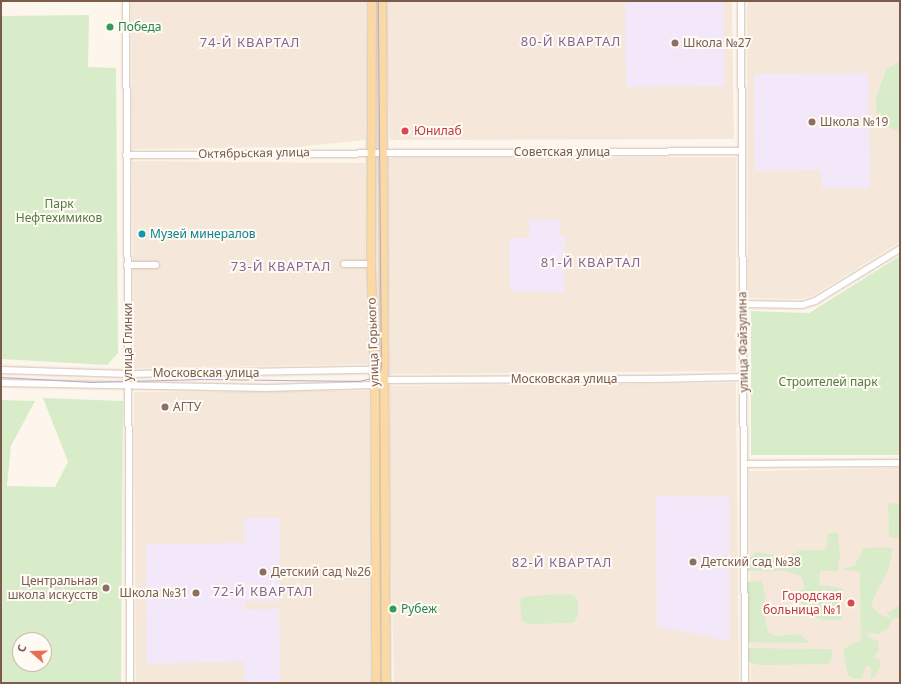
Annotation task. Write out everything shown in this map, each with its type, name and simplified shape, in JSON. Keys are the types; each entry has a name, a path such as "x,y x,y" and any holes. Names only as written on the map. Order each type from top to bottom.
{"main road":[{"name":"улица Горького","path":"372,1 371,264 374,372 376,683"},
{"name":"улица Горького","path":"382,1 386,683"}],"street":[{"name":"улица Глинки","path":"126,1 130,683"},
{"name":"улица Файзулина","path":"741,1 745,683"},
{"name":"Советская улица","path":"382,153 742,151"},
{"name":"Октябрьская улица","path":"126,155 382,153"},
{"path":"743,304 802,305 815,301 900,249"},
{"path":"344,264 371,264"},
{"path":"127,265 156,265"},
{"name":"Московская улица","path":"1,370 128,374 367,370 374,372"},
{"path":"374,372 385,380"},
{"name":"Московская улица","path":"1,383 266,388 374,384 385,380 656,379 744,376"},
{"path":"744,464 900,463"}],"shaded area":[{"name":"74-Й КВАРТАЛ","path":"131,1 366,1 365,140 298,147 132,149"},
{"path":"385,1 732,1 734,139 390,140"},
{"name":"Школа №27","path":"625,1 723,1 725,86 626,87"},
{"path":"747,1 900,1 900,242 812,296 801,299 748,298"},
{"name":"Школа №19","path":"868,73 870,189 822,188 821,170 755,171 754,74"},
{"path":"736,157 736,371 390,374 388,158"},
{"name":"73-Й КВАРТАЛ","path":"132,161 365,163 365,270 368,364 134,368"},
{"path":"529,219 559,220 560,236 565,237 564,292 510,291 509,238 529,238"},
{"name":"82-Й КВАРТАЛ","path":"736,383 739,683 394,683 390,506 390,386"},
{"name":"72-Й КВАРТАЛ","path":"369,391 370,683 136,683 134,392"},
{"path":"900,468 900,683 751,683 749,471"},
{"name":"Детский сад №38","path":"656,496 729,497 729,640 657,627"},
{"name":"Школа №31","path":"244,518 280,518 280,601 245,601 245,610 279,609 280,683 245,683 244,661 147,664 146,544 245,543"}],"green space":[{"name":"Парк Нефтехимиков","path":"89,15 88,67 116,68 118,353 107,365 1,359 1,16"},
{"path":"900,61 900,132 877,123 876,98 886,70"},
{"name":"Строителей парк","path":"900,256 900,455 751,455 751,311 809,313"},
{"path":"43,398 123,401 121,683 1,683 1,400 35,401 11,446 7,486 55,487 68,462"},
{"path":"377,421 382,426 383,599 379,599"},
{"path":"888,503 900,504 900,539 889,537"},
{"path":"828,533 838,533 840,555 838,571 820,571 819,585 843,588 842,620 821,620 812,616 795,595 805,587 801,576 786,571 747,571 746,562 756,552 789,557 800,550 826,550"},
{"path":"864,548 893,548 888,572 871,605 883,616 892,618 887,613 900,605 900,618 893,619 888,628 879,634 867,633 868,637 878,641 879,650 873,657 881,661 880,666 875,677 871,678 871,667 866,666 862,678 854,679 848,675 843,649 861,640 860,572 841,569 854,566"},
{"path":"762,581 765,595 765,619 768,632 775,636 800,634 809,643 746,642 746,582"},
{"path":"569,594 576,597 578,601 578,616 573,623 528,624 522,621 520,603 522,598 527,596"},
{"path":"747,648 831,649 833,656 828,664 759,665 749,662"}],"tram line":[{"path":"1,377 92,382 202,379 359,381 371,378 379,373 381,367 378,1"}],"place":[{"name":"Победа","path":"110,27"},
{"name":"Школа №27","path":"675,43"},
{"name":"Школа №19","path":"812,122"},
{"name":"Юнилаб","path":"405,131"},
{"name":"Музей минералов","path":"142,234"},
{"name":"АГТУ","path":"165,407"},
{"name":"Детский сад №38","path":"693,562"},
{"name":"Детский сад №26","path":"263,572"},
{"name":"Центральная школа искусств","path":"106,588"},
{"name":"Школа №31","path":"196,593"},
{"name":"Городская больница №1","path":"851,603"},
{"name":"Рубеж","path":"393,609"}],"district":[{"name":"80-Й КВАРТАЛ","path":"571,41"},
{"name":"74-Й КВАРТАЛ","path":"250,42"},
{"name":"81-Й КВАРТАЛ","path":"591,262"},
{"name":"73-Й КВАРТАЛ","path":"281,266"},
{"name":"82-Й КВАРТАЛ","path":"562,562"},
{"name":"72-Й КВАРТАЛ","path":"263,591"}]}
